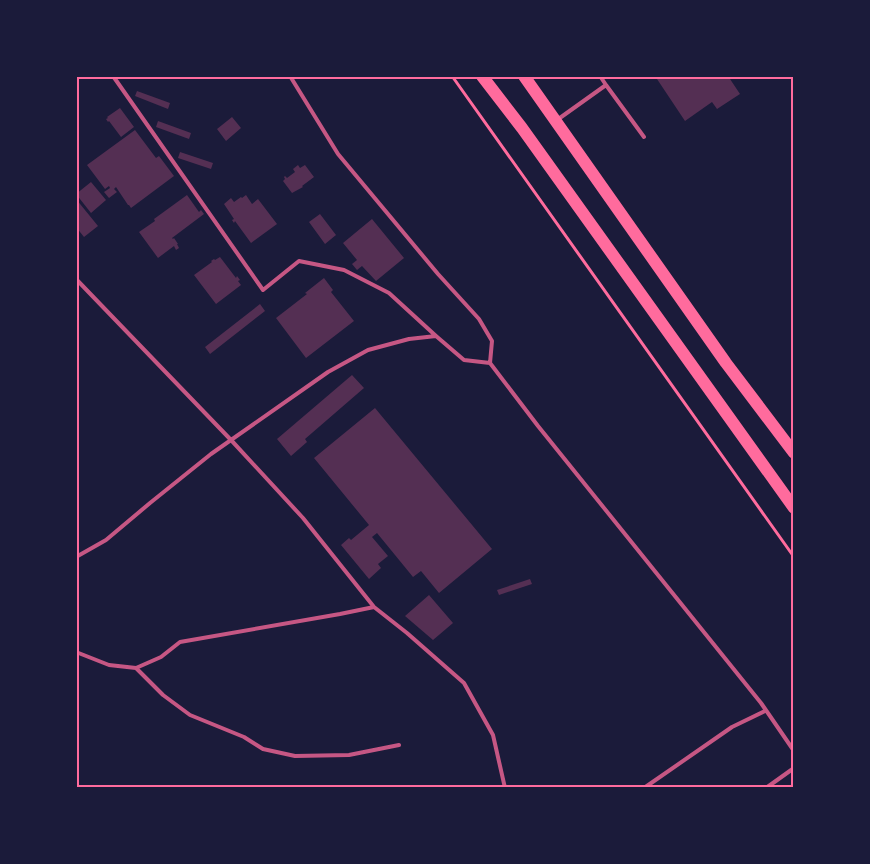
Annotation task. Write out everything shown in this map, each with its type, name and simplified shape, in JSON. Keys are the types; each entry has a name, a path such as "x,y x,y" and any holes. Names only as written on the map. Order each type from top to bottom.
{"main road":[{"path":"482,76 528,136 794,508"},
{"path":"524,76 726,363 794,453"}],"lane":[{"path":"113,76 263,290 299,261 344,270 388,293 464,360 490,363"},
{"path":"290,76 338,154 438,274 479,319 492,341 490,363 538,426 766,710 794,751"},
{"path":"600,76 644,137"},
{"path":"555,122 606,85"},
{"path":"76,279 231,440 303,518 374,607 407,632 464,683 493,735 505,788"},
{"path":"76,557 106,540 211,454 328,372 368,350 409,339 436,336"},
{"path":"76,652 109,665 136,668 161,657 180,642 374,607"},
{"path":"136,668 163,695 190,715 244,737 263,748 295,756 349,755 399,745"},
{"path":"644,788 732,727 766,710"},
{"path":"766,788 794,768"}],"path":[{"path":"452,76 794,557"}],"building":[{"path":"655,76 735,76 730,79 740,94 717,109 712,102 685,121"},
{"path":"137,91 170,103 168,109 135,96"},
{"path":"120,108 134,127 121,137 106,119"},
{"path":"232,117 241,128 226,141 217,129"},
{"path":"158,121 191,133 189,139 156,127"},
{"path":"135,130 156,158 159,156 174,176 131,208 116,187 114,189 117,192 109,198 104,192 110,188 109,186 105,189 87,165"},
{"path":"180,152 213,163 211,169 178,158"},
{"path":"298,165 300,168 305,165 314,177 303,187 292,193 283,181 285,176 287,178 295,172 293,169"},
{"path":"91,182 106,200 91,213 76,194"},
{"path":"187,195 199,212 201,210 204,214 172,238 174,238 179,248 176,250 174,246 158,258 139,232"},
{"path":"246,195 252,204 258,199 277,224 251,243 235,221 234,223 232,220 234,219 224,204 231,198 234,202"},
{"path":"76,199 98,226 84,237 76,227"},
{"path":"320,214 336,235 325,244 309,222"},
{"path":"372,219 404,258 376,281 362,266 357,270 352,264 357,260 343,243"},
{"path":"220,257 236,278 237,276 240,280 238,281 241,285 216,304 194,275 211,261"},
{"path":"324,278 333,290 331,292 354,321 306,358 276,318"},
{"path":"260,304 265,311 210,354 205,347"},
{"path":"352,375 364,388 305,439 307,442 291,456 277,439"},
{"path":"375,408 492,549 439,593 421,571 413,577 377,533 372,537 388,556 378,564 381,568 369,579 341,545 349,538 351,540 369,525 314,458"},
{"path":"530,579 532,584 499,595 497,590"},
{"path":"429,595 453,623 433,640 405,616"}]}
